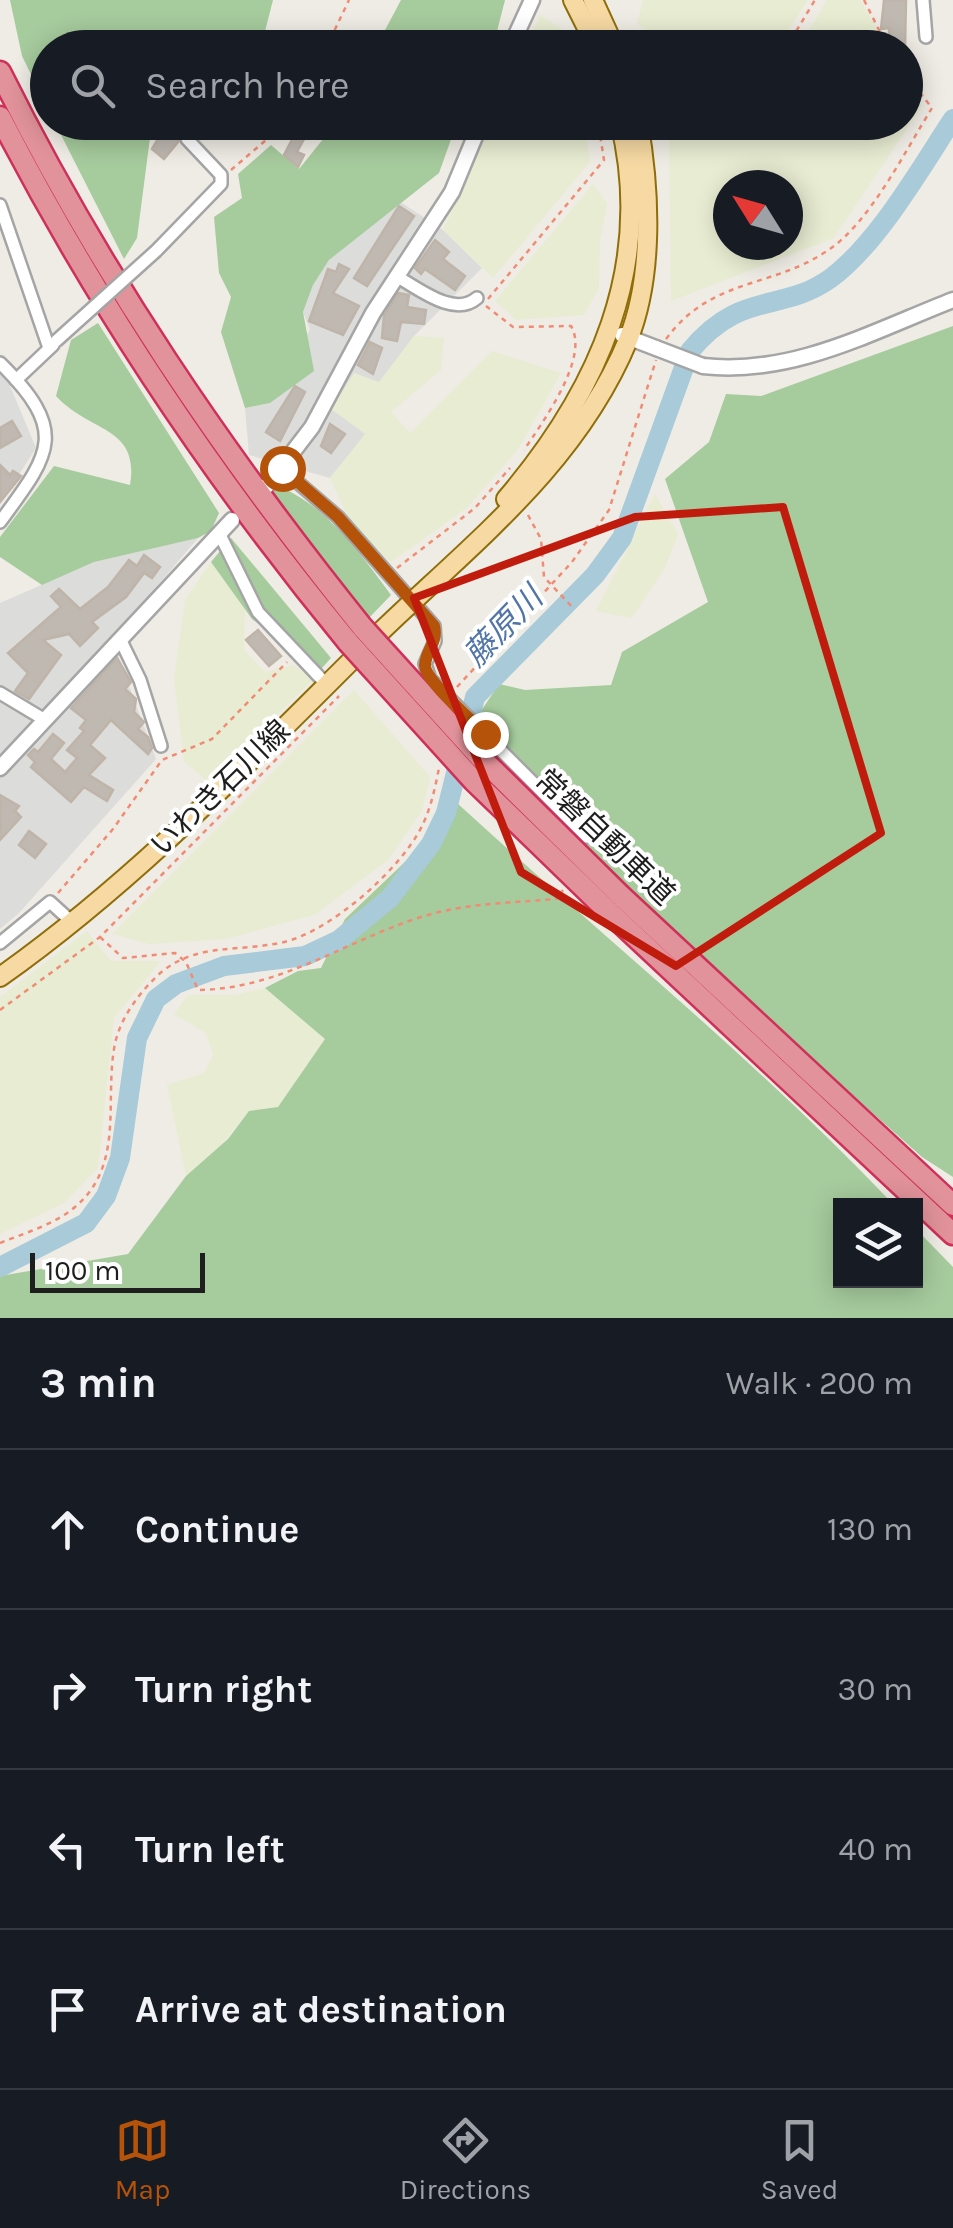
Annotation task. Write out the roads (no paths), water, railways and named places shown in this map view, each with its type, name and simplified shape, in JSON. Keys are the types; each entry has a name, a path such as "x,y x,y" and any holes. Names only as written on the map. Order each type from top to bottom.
{"highway":[{"path":"0,50 30,131"},
{"name":"常磐自動車道","path":"0,72 30,132"},
{"name":"常磐自動車道","path":"0,117 116,324 213,470 356,635 480,758 614,904 953,1234"},
{"name":"常磐自動車道","path":"34,140 186,396 356,635"},
{"name":"常磐自動車道","path":"614,904 953,1205"}],"main road":[{"path":"574,0 589,30"},
{"path":"593,0 613,30"},
{"name":"いわき石川線","path":"0,977 73,923 192,818 518,502 577,434 620,334 630,230 623,140"},
{"name":"いわき石川線","path":"429,585 536,464 639,300 645,245 641,140"}],"street":[{"path":"518,30 532,0"},
{"path":"924,0 926,37"},
{"path":"16,380 201,206 221,179 188,140"},
{"path":"266,487 312,428 396,276 452,192 473,140"},
{"path":"0,205 53,344"},
{"path":"396,276 454,304 481,301"},
{"path":"620,334 703,366 767,368 815,355 953,300"},
{"path":"0,364 16,380 46,429 46,455 0,522"},
{"path":"282,468 338,517 436,632 426,671 587,837"},
{"path":"0,768 232,520"},
{"path":"219,534 258,612 327,685"},
{"path":"120,639 140,680 161,746"},
{"path":"0,693 45,720"},
{"path":"0,943 50,902 73,923"}],"waterway":[{"name":"藤原川","path":"0,1267 86,1223 106,1196 120,1158 137,1038 156,999 176,984 224,966 305,956 339,940 390,898 431,844 446,813 475,697 595,575 622,538 690,351 727,318 795,296 831,278 865,245 897,204 953,119"}]}
